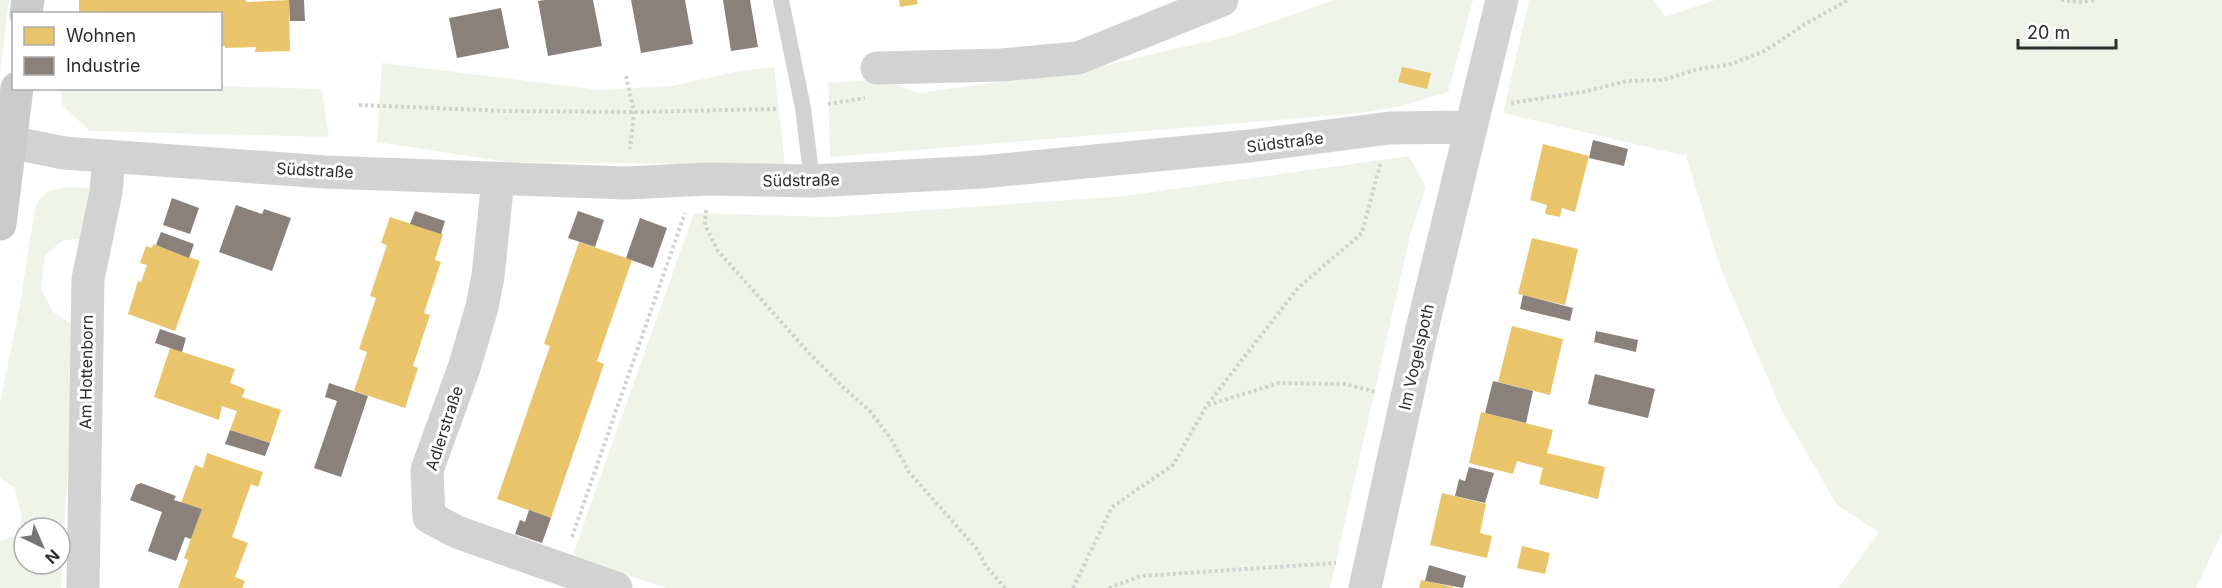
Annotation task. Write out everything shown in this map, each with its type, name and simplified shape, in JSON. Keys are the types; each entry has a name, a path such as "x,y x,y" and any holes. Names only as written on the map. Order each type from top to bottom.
{"main road":[{"path":"0,224 5,141 17,90"}],"street":[{"path":"877,68 1001,65 1078,58 1222,0"},
{"path":"1474,114 1502,0"},
{"name":"Südstraße","path":"5,141 64,153 325,172 626,183 701,179 812,181 993,171 1250,146 1390,128 1474,114"},
{"name":"Im Vogelspoth","path":"1367,578 1406,400 1474,114"},
{"name":"Am Hottenborn","path":"83,588 88,279 106,192 109,157"},
{"name":"Adlerstraße","path":"498,179 488,276 482,307 464,368 427,470 429,517 457,532 616,588"}],"lane":[{"path":"781,0 803,108 812,181"}],"path":[{"path":"1474,114 1627,81 1663,80 1698,69 1728,65 1765,51 1802,26 1848,0"},
{"path":"2061,0 2079,2 2095,0"},
{"path":"626,76 634,112 626,183"},
{"path":"359,105 506,111 634,112 803,108"},
{"path":"1073,588 1112,507 1173,465 1208,405 1298,288 1362,233 1390,128"},
{"path":"561,569 701,179"},
{"path":"701,179 705,225 718,251 789,332 869,410 890,437 909,472 976,549 986,566 1005,588"},
{"path":"1208,405 1279,383 1344,384 1406,400"},
{"path":"1109,588 1141,576 1331,562 1367,578"}],"shaded area":[{"path":"0,0 9,0 0,76"},
{"path":"1334,0 1473,0 1448,92 1398,107 1351,114 830,157 828,83 881,79 919,93 1082,71 1234,35"},
{"path":"1529,0 1654,0 1665,17 1715,0 2222,0 2222,532 2196,588 1838,588 1879,532 1837,505 1781,409 1720,267 1686,156 1503,113"},
{"path":"382,63 600,90 672,86 735,72 774,67 785,165 508,162 377,142"},
{"path":"222,86 322,89 329,137 90,131 62,105 61,90 222,90"},
{"path":"1409,156 1426,187 1410,236 1330,588 666,588 572,557 694,213 831,217 1124,196"},
{"path":"94,188 86,237 62,241 45,256 41,288 52,311 76,327 65,516 22,516 15,488 0,478 0,403 19,310 35,209 39,200 51,190"},
{"path":"12,537 12,576 62,576 61,588 0,588 0,541"}],"building: Wohnen":[{"path":"79,0 246,0 246,2 289,0 290,51 255,52 256,47 225,48 222,46 222,12 79,12"},
{"path":"899,0 917,0 918,4 900,7"},
{"path":"1402,67 1431,73 1427,89 1398,82"},
{"path":"1543,144 1589,156 1575,212 1562,208 1560,217 1545,214 1547,205 1530,200"},
{"path":"390,217 443,234 435,260 441,262 424,313 430,315 413,366 418,368 405,408 354,391 367,352 359,349 376,298 370,296 387,245 381,243"},
{"path":"1532,238 1578,249 1565,305 1518,294"},
{"path":"579,242 632,260 597,361 604,364 551,518 497,499 550,346 544,344"},
{"path":"153,244 200,261 175,331 128,314 138,281 141,282 147,265 140,263 146,246 152,248"},
{"path":"1512,326 1563,339 1550,395 1498,382"},
{"path":"170,348 235,369 230,383 245,389 242,397 281,410 270,443 230,430 237,411 222,406 219,420 154,397"},
{"path":"1481,412 1553,430 1547,453 1605,467 1598,499 1539,484 1543,468 1517,461 1513,474 1469,463"},
{"path":"207,453 263,472 258,487 251,484 232,537 248,543 235,577 245,581 242,588 178,588 188,560 184,558 202,509 181,503 195,465 203,468"},
{"path":"1442,493 1486,504 1480,533 1492,536 1487,558 1430,545"},
{"path":"1522,546 1550,553 1545,574 1517,568"},
{"path":"1421,580 1453,587 1453,588 1419,588"}],"building: Industrie":[{"path":"289,0 304,0 305,21 290,21"},
{"path":"593,0 602,46 548,56 538,1"},
{"path":"631,0 685,0 693,44 641,53"},
{"path":"723,0 750,0 758,47 731,51"},
{"path":"501,8 509,48 457,58 449,18"},
{"path":"1593,140 1628,149 1624,166 1589,158"},
{"path":"172,198 199,208 190,234 163,225"},
{"path":"236,205 262,214 264,209 291,218 272,271 219,252"},
{"path":"415,211 445,221 441,234 410,224"},
{"path":"578,211 604,220 595,247 568,238"},
{"path":"640,218 667,228 653,268 626,258"},
{"path":"161,232 194,244 189,258 156,245"},
{"path":"1523,295 1573,308 1570,321 1520,309"},
{"path":"160,329 186,338 182,352 155,343"},
{"path":"1596,331 1638,340 1636,352 1594,342"},
{"path":"1595,374 1655,389 1648,418 1588,404"},
{"path":"1493,381 1533,391 1526,423 1485,413"},
{"path":"329,383 368,396 341,477 314,468 337,401 325,397"},
{"path":"230,430 270,443 265,456 225,444"},
{"path":"1469,467 1494,473 1485,503 1455,496 1459,479 1465,481"},
{"path":"141,483 176,496 174,500 202,509 191,539 185,537 176,561 148,551 162,512 130,500 136,485"},
{"path":"529,510 551,518 542,543 515,534 520,520 525,522"},
{"path":"1429,565 1466,576 1463,588 1425,581"}]}
